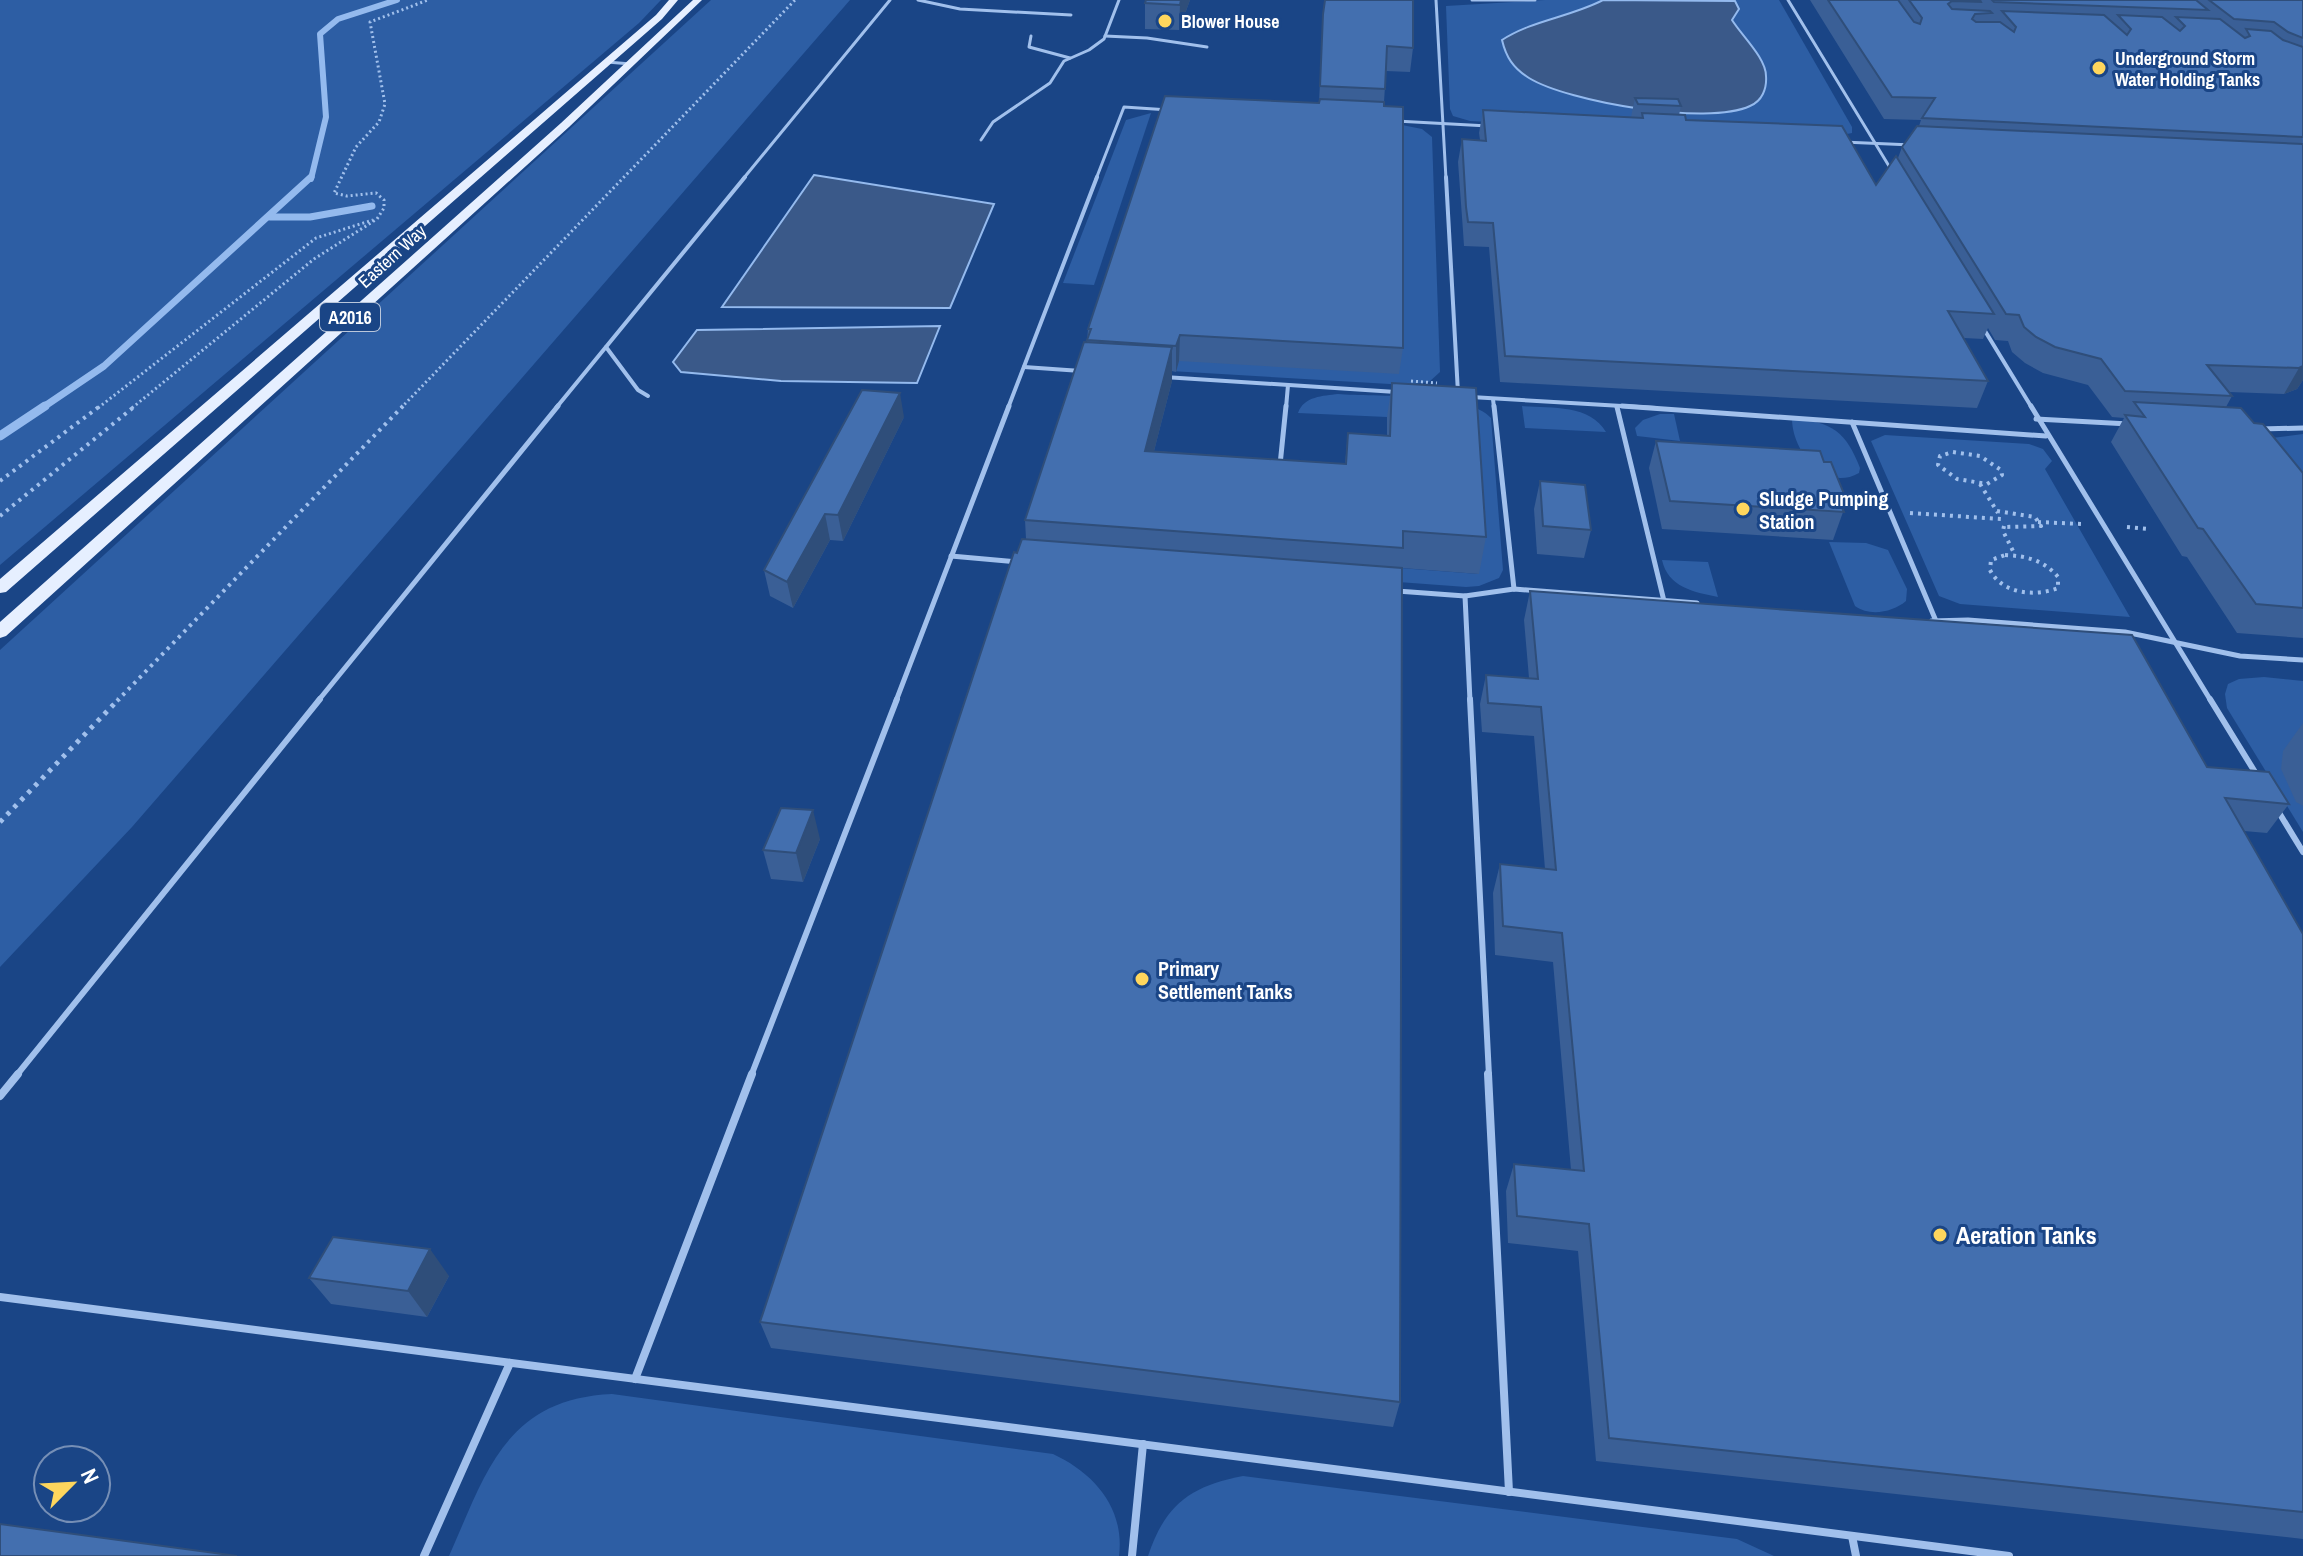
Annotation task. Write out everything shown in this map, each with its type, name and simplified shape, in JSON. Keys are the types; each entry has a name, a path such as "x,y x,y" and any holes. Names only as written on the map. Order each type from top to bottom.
{"main road":[{"name":"Eastern Way","path":"0,588 674,0"},
{"name":"Eastern Way","path":"0,632 631,64 698,0"}],"lane":[{"path":"0,1096 890,0"},
{"path":"918,0 960,9 1071,15"},
{"path":"981,140 993,122 1038,93 1064,61 1099,43 1105,36 1119,0"},
{"path":"1436,0 1458,396 2046,436"},
{"path":"1472,0 1535,0"},
{"path":"1788,0 1900,185"},
{"path":"1031,36 1029,47 1070,58"},
{"path":"1105,36 1160,39 1207,47"},
{"path":"606,62 631,64"},
{"path":"635,1379 1124,107 1172,110"},
{"path":"1395,121 1502,126"},
{"path":"1832,141 1917,145"},
{"path":"1980,322 2046,436 2264,787"},
{"path":"606,347 638,390 648,396"},
{"path":"1024,367 1086,371"},
{"path":"1164,377 1411,393"},
{"path":"1273,473 1280,465 1288,385"},
{"path":"1493,399 1514,589"},
{"path":"1617,407 1664,601"},
{"path":"2036,419 2144,425"},
{"path":"1852,422 1936,621"},
{"path":"2258,430 2303,428"},
{"path":"951,556 1029,562"},
{"path":"1387,590 1465,596 1514,589 1711,605"},
{"path":"1465,596 1509,1492"},
{"path":"1923,621 1968,620 2125,632 2240,656 2303,660"},
{"path":"2272,800 2303,852"},
{"path":"0,1297 2009,1556"},
{"path":"424,1556 510,1363"},
{"path":"1132,1556 1143,1444"},
{"path":"1852,1536 1856,1556"}],"path":[{"path":"0,516 314,259 377,219 384,208 384,200 376,193 347,196 334,193 356,147 379,122 385,104 370,22 428,0"},
{"path":"0,822 795,0"},
{"path":"0,481 176,349 316,238 377,219"},
{"path":"1943,448 1983,451"},
{"path":"1980,484 1994,482 2002,475 1991,460 1953,452 1937,460 1948,475 1980,484 1991,507 1997,511 2035,517 2041,526 2005,527"},
{"path":"1997,511 2015,555 2046,565 2058,577 2058,588 2033,594 2000,583 1989,571 1988,565 1997,557 2015,555"},
{"path":"1890,512 2001,519"}],"shaded area":[{"path":"0,0 661,0 639,23 0,565"},
{"path":"711,0 850,0 132,827 0,967 0,650"},
{"path":"1545,0 1779,0 1852,127 1852,133 1827,138 1470,121 1453,116 1450,109 1446,6"},
{"path":"1603,0 1735,1 1739,9 1732,20 1765,69 1763,94 1754,104 1730,112 1672,112 1638,108 1605,103 1548,87 1523,74 1511,62 1502,40"},
{"path":"1151,113 1094,285 1063,283 1126,120"},
{"path":"1402,125 1422,129 1432,137 1440,372 1429,382 1407,385 1086,366"},
{"path":"814,175 994,204 950,308 722,307"},
{"path":"940,326 917,383 781,381 681,372 673,362 697,330"},
{"path":"1338,394 1442,400 1480,410 1491,418 1503,570 1499,578 1479,586 1466,587 1049,556 1044,541 1479,574 1387,417 1298,413 1309,400"},
{"path":"1522,406 1580,412 1590,416 1606,432 1525,428"},
{"path":"1660,414 1674,414 1680,441 1637,436 1635,428 1643,420"},
{"path":"1792,419 1818,422 1836,431 1849,445 1860,468 1859,473 1846,478 1834,477 1812,465 1798,443"},
{"path":"2303,434 2303,491 2272,438"},
{"path":"1885,435 2029,444 2043,449 2052,461 2045,469 2130,617 1960,604 1939,596 1871,441"},
{"path":"1829,542 1866,543 1888,550 1907,589 1906,601 1881,612 1855,606"},
{"path":"1662,560 1708,562 1718,597 1683,587 1670,576"},
{"path":"2264,677 2303,681 2303,832 2227,708 2225,694 2228,684 2239,679"},
{"path":"612,1394 1053,1454 1081,1471 1104,1494 1117,1522 1119,1556 449,1556 489,1470 504,1446 523,1426 547,1410 576,1399"},
{"path":"1243,1476 1737,1539 1774,1556 1148,1556 1163,1523 1182,1501 1208,1486"}],"building":[{"path":"1146,0 1181,0 1180,5 1145,3"},
{"path":"1325,0 1413,0 1413,48 1387,46 1385,89 1320,86"},
{"name":"Underground Storm Water Holding Tanks","path":"1828,0 1898,0 1914,22 1920,24 1922,18 1909,0 1980,0 1952,1 1948,4 1952,9 1990,11 1992,13 1975,14 1972,19 1976,22 2000,22 2014,32 2016,27 2002,11 2104,15 2127,35 2131,29 2118,15 2162,17 2180,31 2185,26 2176,17 2220,19 2245,38 2250,36 2246,29 2271,31 2283,40 2303,47 2303,137 1922,118 1935,98 1892,97"},
{"path":"1992,0 2196,0 2208,10 1994,2"},
{"path":"2209,0 2303,0 2303,38 2274,22 2234,19"},
{"path":"1165,96 1319,103 1320,99 1384,102 1384,106 1403,107 1403,348 1180,335 1176,346 1087,340"},
{"path":"1635,98 1678,99 1681,106 1638,104"},
{"path":"1483,110 1643,118 1642,113 1685,115 1686,120 1842,126 1876,185 1896,156 1994,314 1948,311 1988,381 1505,356 1493,223 1468,222 1466,207 1462,139 1486,141"},
{"path":"1917,126 2303,144 2303,366 2207,365 2232,396 2125,391 2101,359 2055,347 2036,337 2024,327 2019,315 2006,314 1902,147"},
{"path":"1084,342 1172,347 1145,451 1346,464 1348,433 1390,436 1392,383 1476,388 1486,537 1403,531 1403,548 1025,520"},
{"path":"862,390 900,393 838,515 825,514 787,582 764,570"},
{"path":"2134,402 2241,408 2254,423 2263,424 2303,473 2303,608 2256,604 2203,529 2198,528 2125,415 2145,417"},
{"path":"1656,441 1820,451 1824,462 1831,462 1847,501 1839,501 1844,512 1670,501"},
{"path":"1540,481 1585,485 1591,530 1543,526"},
{"name":"Primary Settlement Tanks","path":"1022,539 1402,568 1400,1402 760,1322 1014,552 1017,553"},
{"name":"Aeration Tanks","path":"1530,591 2132,635 2207,767 2269,772 2289,804 2225,798 2303,934 2303,1512 1609,1438 1589,1224 1517,1216 1514,1164 1584,1171 1562,933 1503,926 1500,864 1556,870 1541,707 1488,703 1486,675 1538,679"},
{"path":"781,808 813,810 796,853 763,850"},
{"path":"333,1237 430,1249 408,1291 309,1278"},
{"path":"0,1524 237,1556 0,1556"}],"waterway":[{"path":"311,179 326,117 320,34 338,19 397,0"},
{"path":"42,408 104,366 311,177"},
{"path":"270,217 310,217 372,206"},
{"path":"0,436 42,408"}],"place":[{"name":"Blower House","path":"1165,21"},
{"name":"Underground Storm Water Holding Tanks","path":"2099,68"},
{"name":"Sludge Pumping Station","path":"1743,509"},
{"name":"Primary Settlement Tanks","path":"1142,979"},
{"name":"Aeration Tanks","path":"1940,1235"}]}
